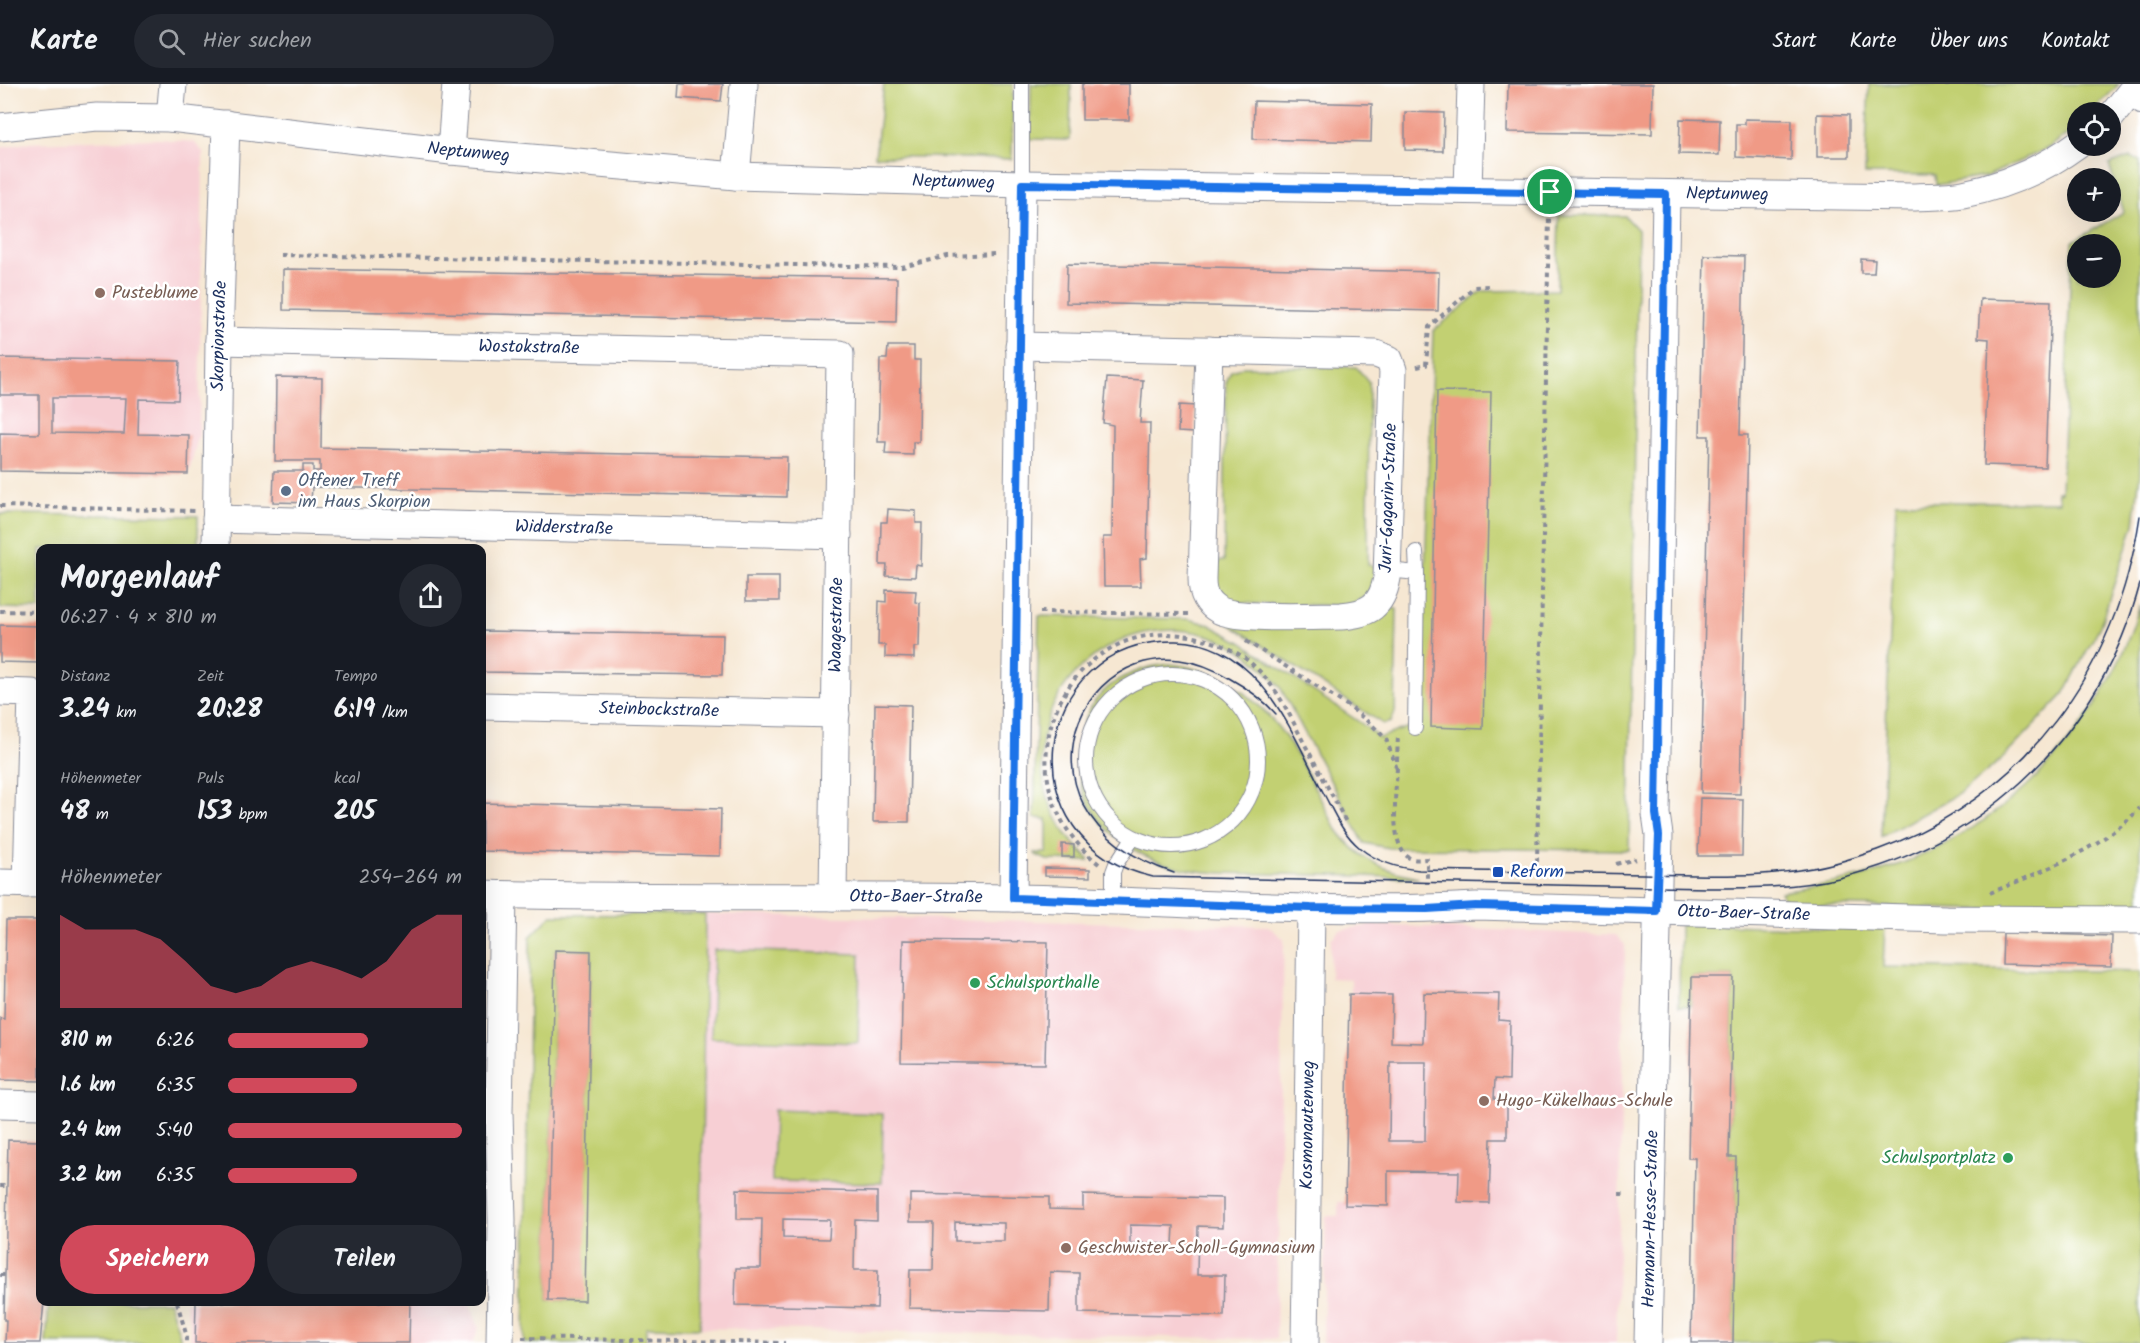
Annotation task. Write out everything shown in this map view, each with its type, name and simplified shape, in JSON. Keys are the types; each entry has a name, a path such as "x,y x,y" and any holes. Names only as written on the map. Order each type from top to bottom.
{"street":[{"path":"171,118 173,84"},
{"path":"451,151 456,84"},
{"path":"736,176 744,84"},
{"path":"1468,190 1471,84"},
{"path":"2121,108 2135,96"},
{"name":"Neptunweg","path":"0,127 97,117 171,118 451,151 736,176 1022,184 1912,197 1961,194 1982,190 2024,175 2067,151"},
{"name":"Skorpionstraße","path":"216,544 219,341 226,124"},
{"path":"1013,898 1022,184"},
{"name":"Hermann-Hesse-Straße","path":"1648,1343 1659,835 1656,814 1666,194"},
{"name":"Wostokstraße","path":"219,341 840,354"},
{"name":"Juri-Gagarin-Straße","path":"1019,346 1209,350 1376,354 1389,359 1393,370 1388,570 1380,600 1368,610 1356,615 1341,616 1236,615 1224,612 1209,602 1203,592 1202,579 1209,350"},
{"name":"Waagestraße","path":"833,897 840,354"},
{"name":"Widderstraße","path":"216,519 838,535"},
{"path":"0,692 32,693 34,884 0,883"},
{"name":"Steinbockstraße","path":"486,706 836,714"},
{"path":"492,894 490,1111 502,1220 509,1341"},
{"name":"Otto-Baer-Straße","path":"492,894 1013,898 1311,908 1427,909 1476,906 1946,919 2140,920"},
{"name":"Kosmonautenweg","path":"1305,1343 1311,908"},
{"path":"0,1104 36,1105"}],"lane":[{"path":"1022,84 1022,184"},
{"path":"1415,728 1416,552"},
{"path":"1388,570 1417,573"},
{"path":"1176,674 1209,682 1235,701 1254,730 1258,748 1255,784 1234,821 1206,841 1170,847 1152,845 1133,838 1104,815 1089,785 1085,753 1094,722 1102,708 1114,695 1145,678 1176,674"},
{"path":"1113,901 1113,872 1133,838"}],"path":[{"path":"1537,862 1550,192"},
{"path":"280,255 902,267 948,256 1022,253"},
{"path":"1416,367 1426,365 1429,327 1474,287 1488,286"},
{"path":"0,506 202,511 216,519"},
{"path":"0,611 36,612"},
{"path":"1033,612 1172,613 1197,616"},
{"path":"1113,872 1098,863 1080,846 1059,817 1051,796 1046,772 1046,741 1059,703 1077,676 1110,650 1126,642 1147,636 1178,634 1213,642 1229,648 1254,665 1279,695 1347,824"},
{"path":"1239,636 1351,708 1372,725 1386,739 1397,769"},
{"path":"1398,734 1396,812 1398,839 1401,849 1409,857 1427,859 1427,909"},
{"path":"1987,895 2060,863 2097,843 2140,808"},
{"path":"0,1186 7,1186"},
{"path":"178,1306 186,1334 186,1343"},
{"path":"509,1341 538,1338 785,1343"}],"shaded area":[{"name":"Pusteblume","path":"158,139 194,142 203,152 199,434 188,474 0,471 0,148 27,143"},
{"path":"705,914 1268,926 1284,939 1276,1339 700,1328"},
{"name":"Hugo-Kükelhaus-Schule","path":"1374,925 1616,935 1625,945 1616,1343 1323,1343 1326,1216 1338,1216 1338,1202 1345,1202 1349,994 1351,994 1351,979 1330,978 1331,939 1340,930"},
{"path":"186,1306 471,1306 479,1328 473,1343 191,1343 190,1319"}],"green space":[{"path":"884,84 1013,84 1012,159 875,156"},
{"path":"1031,84 1071,84 1070,140 1030,139"},
{"path":"1869,84 2119,84 2102,102 2067,102 2067,134 2050,147 1988,176 1936,185 1935,175 1865,174"},
{"path":"2130,157 2140,161 2140,473 2134,525 2100,626 2064,694 2003,758 1962,792 1881,837 1896,502 2059,502 2057,491 2061,492 2070,288 2121,288 2121,234 2086,234 2107,222 2121,222 2121,214 2124,212 2121,203 2121,168 2110,168 2109,165"},
{"path":"1559,215 1625,216 1638,230 1629,850 1389,848 1364,843 1280,687 1259,665 1235,646 1216,638 1181,630 1147,633 1115,644 1087,662 1064,687 1049,717 1042,751 1045,787 1061,826 1089,861 1047,860 1036,855 1035,853 1047,853 1047,819 1034,818 1039,616 1188,619 1208,624 1241,642 1365,726 1379,738 1420,723 1433,331 1482,291 1557,290"},
{"path":"1243,367 1356,367 1369,382 1368,565 1377,567 1370,594 1349,606 1229,603 1216,587 1213,562 1224,561 1226,383 1231,371"},
{"path":"0,514 198,516 198,544 36,544 36,609 0,608"},
{"path":"2140,605 2140,914 1785,904 1781,892 1864,876 1913,859 1972,828 2000,808 2050,762 2092,709 2118,663"},
{"path":"1388,607 1397,609 1395,712 1391,722 1383,724 1223,620"},
{"path":"1169,664 1208,673 1249,697 1280,729 1304,766 1335,827 1347,842 1361,855 1378,865 1418,878 1189,870 1153,859 1131,848 1111,833 1096,815 1084,795 1078,772 1078,748 1084,722 1098,698 1117,681 1129,674"},
{"path":"705,914 700,1328 646,1327 646,1343 524,1343 530,937 552,915","holes":["555,950 591,951 584,1301 548,1300"]},
{"name":"Schulsportplatz","path":"1680,924 1885,929 1883,967 2140,972 2140,1343 1733,1343 1736,1157 1729,1157 1733,977 1692,977 1691,1006 1679,1006"},
{"path":"714,950 860,954 858,1043 711,1038"},
{"path":"774,1110 883,1114 882,1183 772,1181"},
{"path":"49,1306 170,1306 180,1336 180,1343 46,1343"}],"building":[{"path":"679,84 723,84 721,101 678,98"},
{"path":"1082,84 1129,84 1129,120 1082,120"},
{"path":"1508,84 1653,84 1652,134 1507,132"},
{"path":"1254,101 1372,104 1371,142 1253,139"},
{"path":"1405,112 1444,113 1443,151 1405,150"},
{"path":"1817,114 1849,115 1849,157 1817,157"},
{"path":"1680,119 1720,120 1719,155 1679,154"},
{"path":"1745,119 1792,120 1791,160 1736,157 1736,124 1745,124"},
{"path":"1704,255 1744,256 1740,435 1748,435 1740,794 1701,793 1709,436 1700,436"},
{"path":"1861,259 1875,260 1874,273 1861,273"},
{"path":"1067,264 1439,272 1438,311 1066,303"},
{"path":"283,269 897,278 896,322 283,310"},
{"path":"1980,299 2051,301 2045,467 1984,465 1989,339 1978,338"},
{"path":"888,346 914,346 914,360 920,360 919,442 913,442 913,455 885,454 886,442 878,442 880,359 887,359"},
{"path":"0,358 180,361 178,400 139,399 138,434 189,435 188,474 0,471 0,433 39,434 39,395 0,395","holes":["52,398 126,398 124,434 52,433"]},
{"path":"276,377 322,378 321,448 787,457 786,497 312,487 311,503 273,502 274,471 303,471 303,465 313,465 313,471 320,471 320,461 275,461"},
{"path":"1107,378 1143,380 1140,423 1150,423 1147,558 1140,559 1141,586 1104,586 1103,537 1112,537 1113,425 1103,423"},
{"path":"1437,391 1491,392 1483,729 1431,727"},
{"path":"1179,405 1196,406 1195,433 1178,432"},
{"path":"888,509 916,511 916,523 922,523 921,566 916,565 915,577 886,576 887,565 880,565 881,522 887,522"},
{"path":"746,577 779,577 779,601 746,601"},
{"path":"886,590 916,591 915,602 920,603 919,647 914,647 914,658 885,657 885,645 878,645 879,601 886,602"},
{"path":"0,625 36,626 36,663 0,662"},
{"path":"486,631 723,635 722,675 486,672"},
{"path":"875,704 911,705 909,822 873,822"},
{"path":"1700,798 1743,799 1742,856 1698,856"},
{"path":"486,803 721,809 720,856 486,851"},
{"path":"1062,844 1074,845 1074,857 1062,857"},
{"path":"1045,868 1090,869 1090,877 1045,876"},
{"path":"6,920 36,920 36,1081 0,1080 0,1018 4,1019"},
{"path":"2003,933 2112,936 2111,967 2002,964"},
{"name":"Schulsporthalle","path":"903,940 1048,942 1045,1064 901,1062"},
{"path":"555,950 591,951 585,1301 548,1300"},
{"path":"1692,977 1733,977 1729,1157 1736,1157 1733,1343 1691,1343 1695,1158 1688,1158"},
{"path":"1424,993 1499,994 1498,1020 1510,1021 1509,1080 1495,1079 1494,1099 1507,1099 1507,1139 1491,1139 1489,1203 1458,1202 1459,1172 1388,1171 1388,1206 1345,1205 1349,994 1392,995 1391,1042 1423,1043","holes":["1390,1062 1426,1062 1425,1141 1389,1141"]},
{"path":"8,1140 36,1141 36,1306 44,1306 40,1343 5,1343 6,1320 4,1320"},
{"path":"737,1189 877,1192 877,1221 855,1220 854,1270 878,1270 877,1308 735,1305 736,1268 761,1268 762,1219 737,1219","holes":["783,1219 830,1220 829,1239 783,1238"]},
{"name":"Geschwister-Scholl-Gymnasium","path":"910,1194 1049,1197 1049,1209 1083,1210 1083,1195 1223,1198 1223,1227 1198,1226 1197,1275 1225,1275 1224,1316 1079,1313 1079,1273 1050,1272 1049,1311 909,1308 910,1270 933,1270 934,1222 910,1222","holes":["955,1222 1004,1223 1004,1241 955,1241","1130,1225 1174,1226 1173,1244 1130,1243"]},
{"path":"196,1306 410,1306 409,1343 195,1343"}],"tram line":[{"path":"2140,516 2128,572 2110,626 2086,675 2055,721 2019,762 1977,797 1930,827 1877,850 1833,864 1786,872 1724,875 1419,870 1388,864 1360,848 1344,830 1286,720 1251,674 1230,657 1205,645 1176,641 1127,649 1090,672 1065,706 1054,745 1056,787 1073,826 1105,857 1153,877 1707,888 1773,887 1823,881 1893,861 1944,838 1990,808 2031,773 2067,733 2097,687 2122,638 2140,584"},
{"path":"1174,873 1116,843 1084,805 1072,762 1079,721 1102,687 1136,665 1180,660 1229,678 1266,703 1276,714"}],"place":[{"name":"Pusteblume","path":"100,293"},
{"name":"Offener Treff im Haus Skorpion","path":"286,491"},
{"name":"Reform","path":"1498,872"},
{"name":"Schulsporthalle","path":"975,983"},
{"name":"Hugo-Kükelhaus-Schule","path":"1484,1101"},
{"name":"Schulsportplatz","path":"2008,1158"},
{"name":"Geschwister-Scholl-Gymnasium","path":"1066,1248"}],"route":[{"path":"1022,184 1550,192 1666,194 1656,814 1659,835 1656,911 1476,906 1427,909 1311,908 1013,898 1022,184"}]}
